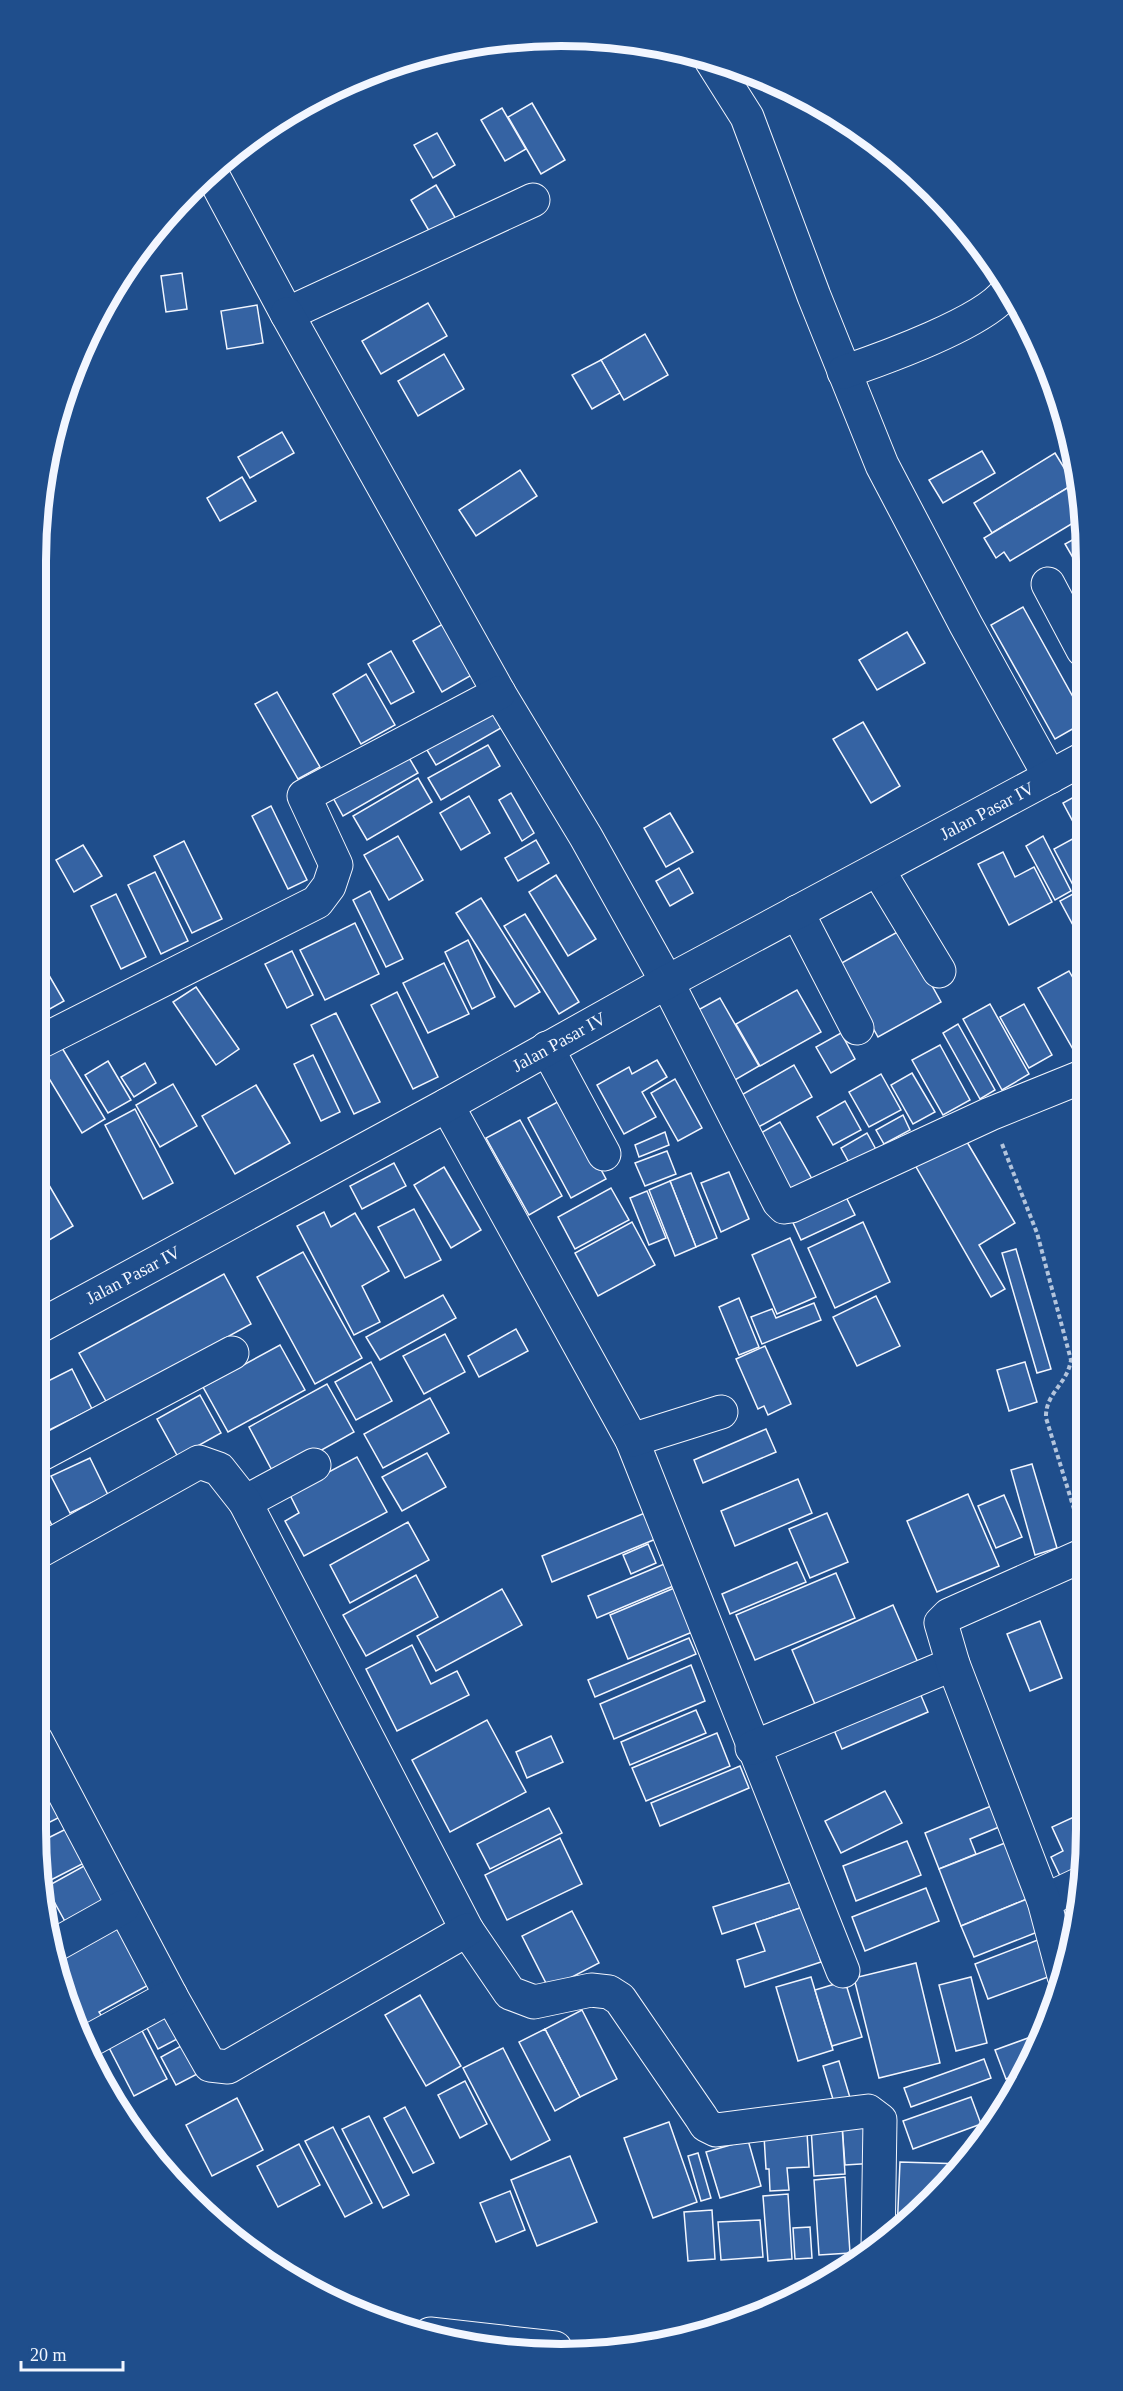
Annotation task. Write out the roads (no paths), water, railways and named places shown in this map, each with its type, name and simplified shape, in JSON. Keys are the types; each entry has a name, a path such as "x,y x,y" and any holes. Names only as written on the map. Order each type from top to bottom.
{"main road":[{"path":"718,71 747,117 882,465 1050,777"},
{"path":"215,180 287,314 499,693 586,837 667,982 774,1192 784,1207 791,1206 990,1114 1076,1079"},
{"path":"287,314 533,200"},
{"path":"844,372 897,353 963,323 996,304 1003,296"},
{"path":"1048,584 1076,637"},
{"path":"46,1039 317,902 329,886 336,865 304,796 499,693"},
{"name":"Jalan Pasar IV","path":"46,1323 447,1105 667,982 1076,763"},
{"path":"878,870 939,970"},
{"path":"797,912 857,1028"},
{"path":"546,1048 604,1154"},
{"path":"447,1105 632,1440 752,1748 843,1971"},
{"path":"46,1452 232,1353"},
{"path":"632,1440 721,1412"},
{"path":"46,1547 199,1462 219,1469 245,1502 467,1929 510,1993 534,2002 591,1990 609,1992 620,1999 706,2125 716,2130 868,2111 880,2120 878,2235"},
{"path":"245,1502 314,1465"},
{"path":"1060,1960 1044,1900 953,1664 941,1623 949,1615 1076,1544"},
{"path":"752,1748 953,1664"},
{"path":"46,1759 210,2065 228,2067 467,1929"},
{"path":"1044,1900 1073,1887"},
{"path":"59,1943 123,1906"},
{"path":"92,2039 171,1996"}]}
